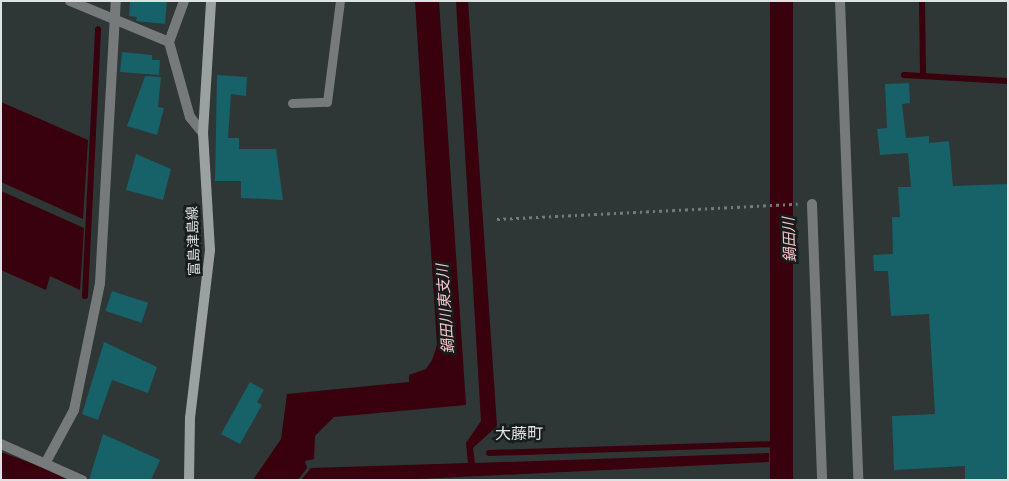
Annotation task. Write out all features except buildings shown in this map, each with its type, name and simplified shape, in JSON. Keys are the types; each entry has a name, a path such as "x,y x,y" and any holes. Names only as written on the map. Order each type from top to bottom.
{"main road":[{"name":"富島津島線","path":"189,480 190,418 210,250 203,133 211,1"}],"street":[{"path":"70,1 115,23 169,42"},
{"path":"46,462 74,410 100,283 116,1"},
{"path":"184,1 169,42 190,117 203,133"},
{"path":"840,1 858,480"},
{"path":"808,204 822,480"},
{"path":"1,444 46,462 82,480"}],"lane":[{"path":"292,104 326,102 340,1"}],"path":[{"path":"497,219 808,204"}],"water":[{"name":"鍋田川東支川","path":"415,1 439,1 466,405 334,417 315,436 314,459 305,461 307,468 298,480 253,480 281,439 287,394 409,382 409,375 426,369 432,360 437,345"},
{"path":"456,1 468,1 497,426 473,448 475,463 769,453 769,462 398,480 301,480 311,468 468,463 466,443 481,421"},
{"name":"鍋田川","path":"770,1 793,1 793,480 770,480"},
{"path":"1,102 88,140 83,219 1,182"},
{"path":"1,191 84,228 80,290 50,276 46,290 1,270"},
{"path":"1,452 49,470 67,480 1,480"}],"waterway":[{"path":"922,1 923,76"},
{"path":"85,296 98,29"},
{"path":"904,75 1008,81"},
{"path":"489,453 771,444"}],"district":[{"name":"大藤町","path":"519,434"}]}
